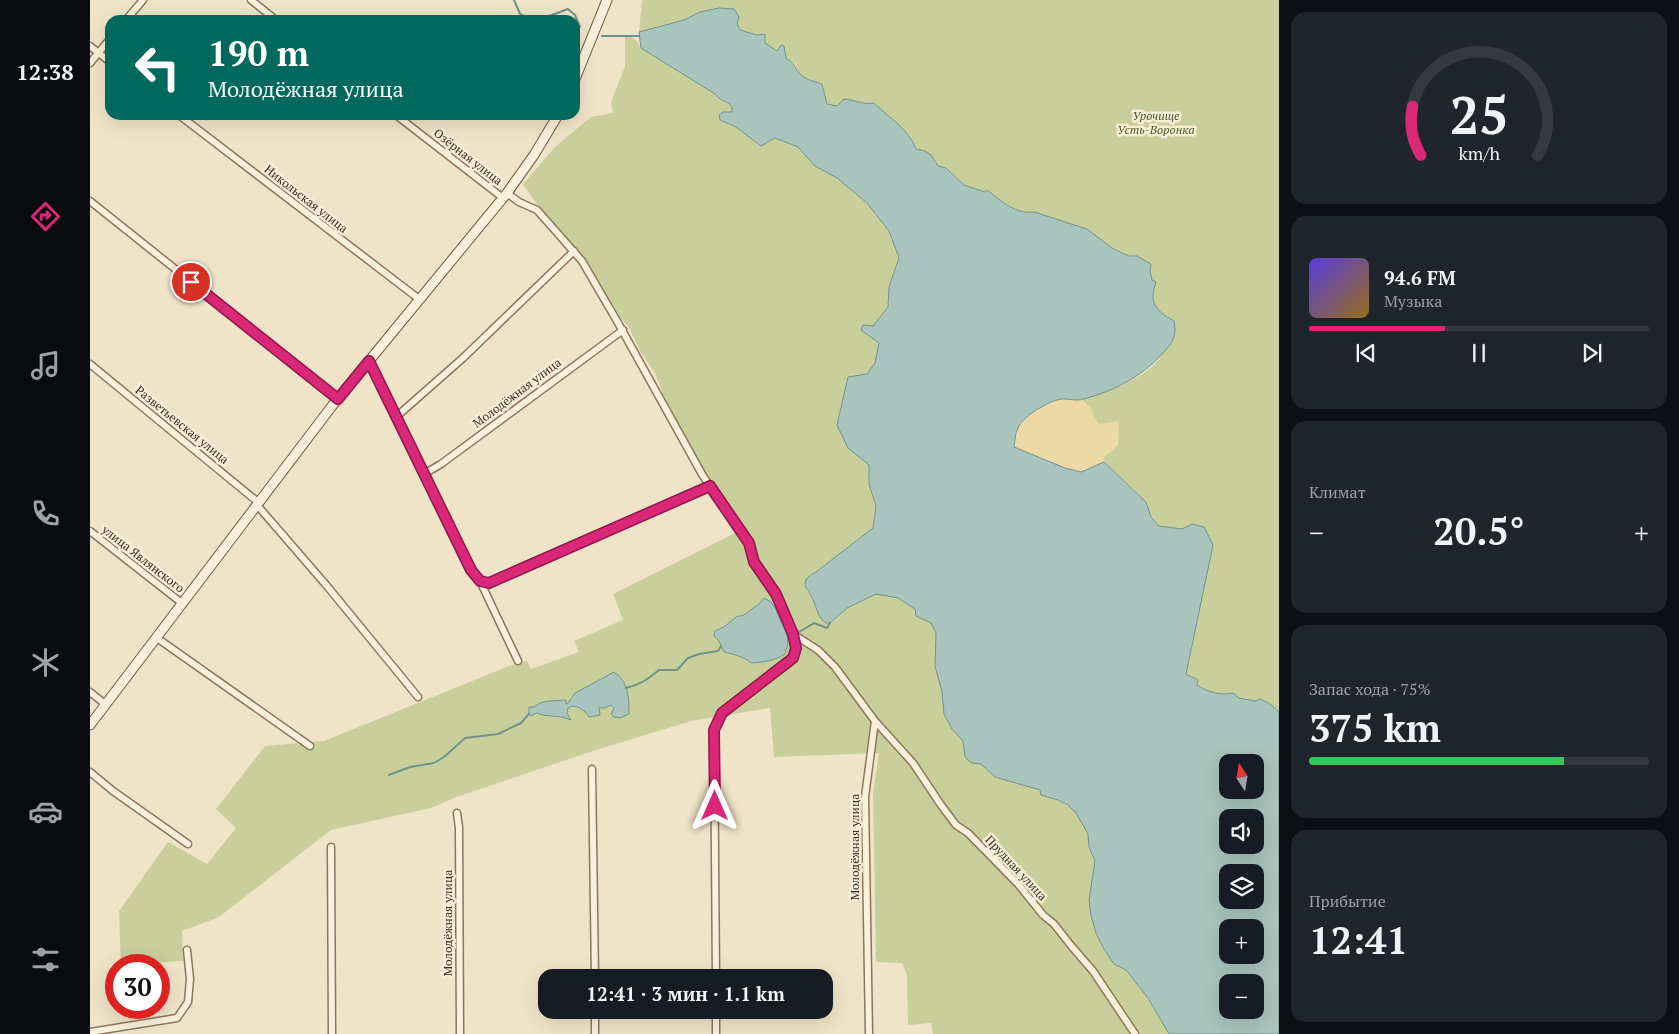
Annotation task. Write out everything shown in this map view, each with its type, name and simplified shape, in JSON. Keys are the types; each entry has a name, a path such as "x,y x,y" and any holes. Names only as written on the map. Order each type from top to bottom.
{"street":[{"path":"130,15 143,0"},
{"path":"251,0 270,15"},
{"path":"580,67 607,0"},
{"path":"90,63 105,45"},
{"path":"90,46 105,58"},
{"name":"Никольская улица","path":"186,120 419,299"},
{"name":"Озёрная улица","path":"403,120 505,195 537,210 574,251"},
{"path":"90,725 338,399 505,195 534,155 555,120"},
{"path":"90,201 338,399"},
{"path":"396,417 463,358 574,251 582,261 623,330 710,486 749,543 754,562 776,594 793,634 796,648 793,658 722,713 714,730 716,969"},
{"name":"Молодёжная улица","path":"424,474 442,464 623,330"},
{"path":"369,361 471,570 480,581 518,661"},
{"name":"Разветьевская улица","path":"90,364 258,504 418,697"},
{"path":"480,581 489,583 710,486"},
{"name":"улица Являнского","path":"90,531 183,604"},
{"path":"793,634 818,650 835,667 875,721"},
{"path":"157,638 310,746"},
{"path":"90,692 105,704"},
{"name":"Молодёжная улица","path":"869,1034 865,798 875,721"},
{"name":"Прудная улица","path":"875,721 913,763 956,825 968,833 1018,884 1093,971 1135,1034"},
{"path":"592,769 594,969"},
{"path":"90,772 113,791 188,844"},
{"name":"Молодёжная улица","path":"457,813 459,828 460,1034"},
{"path":"331,847 332,1034"},
{"path":"90,1032 177,1018 188,1002 190,979 187,950"},
{"path":"595,1019 595,1034"},
{"path":"716,1019 716,1034"}],"green space":[{"name":"Урочище Усть-Воронка","path":"642,0 1279,0 1279,712 1270,704 1239,698 1233,693 1219,694 1206,690 1197,685 1198,680 1186,674 1213,545 1192,524 1182,529 1159,526 1151,517 1146,501 1104,462 1104,457 1118,445 1098,424 1090,408 1082,400 1137,377 1156,363 1162,354 1174,321 1163,314 1154,302 1153,296 1156,283 1152,280 1150,271 1121,251 1112,248 1087,229 1034,212 1015,209 1003,203 987,190 985,192 964,185 946,168 938,166 931,155 916,149 909,135 874,103 863,105 850,100 837,106 827,104 822,84 805,78 798,72 795,64 765,43 757,35 740,30 737,24 700,12 684,20 639,32"},
{"path":"625,36 635,39 641,48 730,105 732,112 720,120 736,127 761,146 775,138 798,147 815,166 837,178 867,203 889,231 899,258 889,287 888,307 873,326 879,343 875,363 867,374 848,448 869,465 869,484 876,505 873,528 816,572 809,575 806,590 814,600 815,607 830,623 847,608 876,594 898,598 915,609 916,616 931,623 936,633 935,666 942,692 944,714 952,729 963,741 965,757 981,764 995,777 1040,790 1041,795 1068,805 1076,813 1088,834 1089,847 1095,861 1091,885 1114,964 1126,970 1148,998 1169,1034 933,1034 931,1023 908,1025 907,975 902,963 876,962 873,793 879,753 774,757 770,708 691,721 596,750 454,798 431,808 331,830 219,917 182,931 183,961 170,962 170,954 121,954 119,911 168,842 207,864 236,828 216,809 265,746 324,741 509,666 527,661 531,669 579,652 574,641 623,620 613,594 735,533 707,492 714,487 678,431 675,417 655,373 640,351 629,328 593,271 541,210 523,184 555,147 591,117 613,113 611,102 625,67"}],"sand":[{"path":"1058,399 1082,400 1090,408 1098,424 1119,421 1118,445 1104,457 1104,462 1082,472 1065,468 1014,447 1018,427 1031,413"}],"water":[{"path":"719,8 734,9 739,17 737,24 740,30 757,35 765,34 765,43 777,51 781,45 784,46 786,58 801,75 822,84 827,104 837,106 844,99 874,103 909,135 916,149 931,155 938,166 946,168 964,185 985,192 987,190 1015,209 1034,212 1087,229 1112,248 1129,256 1137,256 1151,264 1152,280 1156,282 1153,296 1156,306 1163,314 1174,321 1175,331 1169,346 1145,370 1116,387 1081,400 1057,400 1035,411 1020,424 1016,433 1014,447 1065,468 1081,472 1104,462 1146,502 1151,517 1159,526 1182,529 1192,524 1204,527 1213,545 1186,674 1198,680 1197,685 1206,690 1219,694 1233,693 1239,698 1255,701 1260,699 1270,704 1279,712 1279,1034 1169,1034 1148,998 1126,970 1114,964 1096,933 1089,900 1095,861 1089,847 1088,834 1076,813 1068,805 1041,795 1040,790 995,777 981,764 971,763 965,757 963,741 952,729 944,714 942,692 935,666 936,633 931,623 916,616 915,609 898,598 876,594 847,608 830,623 826,623 820,617 806,586 806,579 873,528 876,506 869,484 869,465 848,448 837,425 848,377 867,374 875,363 879,343 861,330 863,325 873,326 888,307 889,287 899,258 889,231 867,203 837,178 815,166 798,147 775,138 761,146 736,127 720,120 719,115 723,112 732,112 730,105 641,48 639,32 684,20 700,12"},
{"path":"764,598 771,602 775,608 787,635 788,644 785,654 769,661 751,663 742,657 724,652 719,641 714,636 715,631 724,627 736,617 744,615"},
{"path":"614,672 623,681 625,686 629,714 620,718 614,717 611,714 614,708 611,705 599,708 600,715 589,717 580,708 574,706 568,708 567,713 571,720 536,713 531,716 529,714 529,707 534,707 540,703 566,700 566,704 575,693"}],"waterway":[{"path":"514,0 522,15"},
{"path":"552,15 568,9 575,15"},
{"path":"602,36 639,36"},
{"path":"787,635 801,631 814,623 827,628 830,623"},
{"path":"626,688 644,681 659,670 677,670 688,658 718,651 721,646"},
{"path":"389,775 410,767 434,763 444,757 465,738 498,734 521,723 529,714"}],"route":[{"path":"191,282 338,399 369,361 471,570 480,581 489,583 710,486 749,543 754,562 776,594 793,634 796,648 793,658 722,713 714,730 715,806"}]}
